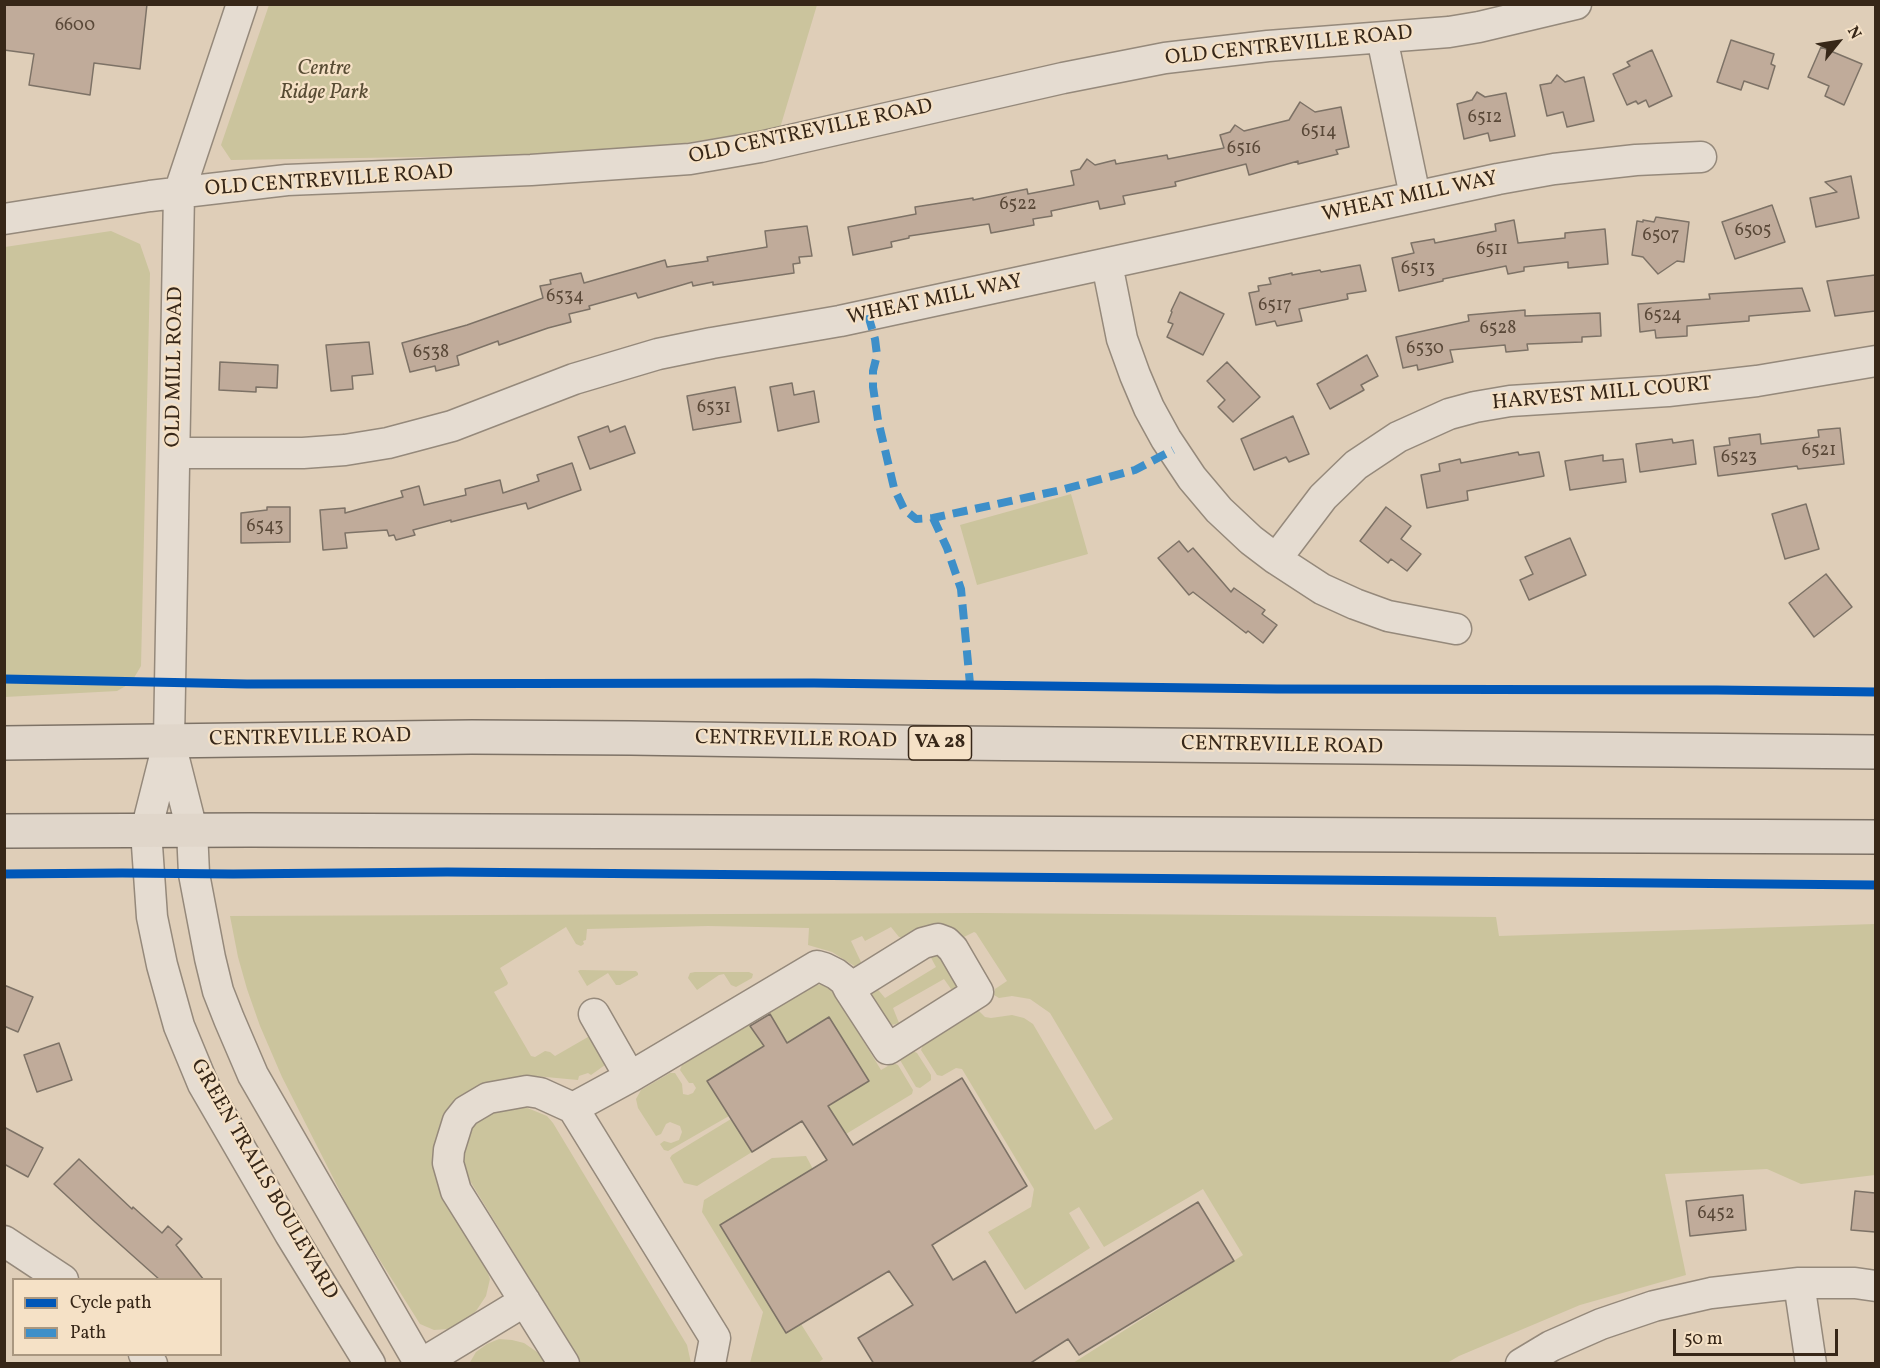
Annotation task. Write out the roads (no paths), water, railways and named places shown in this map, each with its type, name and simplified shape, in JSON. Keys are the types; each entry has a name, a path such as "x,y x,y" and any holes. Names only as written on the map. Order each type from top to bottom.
{"highway":[{"name":"CENTREVILLE ROAD","path":"4,743 472,737 1875,752"},
{"path":"4,831 1875,837"}],"street":[{"name":"OLD MILL ROAD","path":"170,740 179,193 242,4"},
{"name":"OLD CENTREVILLE ROAD","path":"4,219 110,202 297,179 531,170 690,159 760,147 1064,78 1165,58 1268,46 1449,32 1576,4"},
{"path":"1382,38 1415,196"},
{"name":"WHEAT MILL WAY","path":"175,453 303,453 345,450 388,443 452,426 574,379 658,354 840,321 1415,196 1554,169 1636,160 1701,157"},
{"path":"1107,264 1122,339 1149,408 1192,478 1219,510 1251,540 1322,589 1388,616 1456,629"},
{"name":"HARVEST MILL COURT","path":"1276,559 1323,497 1356,465 1398,437 1449,414 1510,401 1679,390 1757,381 1875,361"},
{"name":"GREEN TRAILS BOULEVARD","path":"170,740 192,830 194,874 198,899 218,991 253,1076 420,1364"},
{"name":"GREEN TRAILS BOULEVARD","path":"170,740 146,831 152,917 162,965 179,1026 203,1084 369,1364"},
{"path":"573,1108 630,1077 817,966 836,974 845,981 849,989"},
{"path":"594,1014 630,1077"},
{"path":"564,1364 456,1191 448,1163 448,1150 458,1121 466,1111 488,1098 526,1091 540,1093 573,1108 715,1338 710,1364"},
{"path":"4,1241 60,1278"},
{"path":"1799,1282 1811,1364"},
{"path":"1521,1364 1551,1346 1601,1324 1654,1306 1711,1293 1799,1282 1855,1283 1875,1286"},
{"path":"420,1364 525,1301"}],"park label":[{"name":"Centre Ridge Park","path":"324,82"}]}
